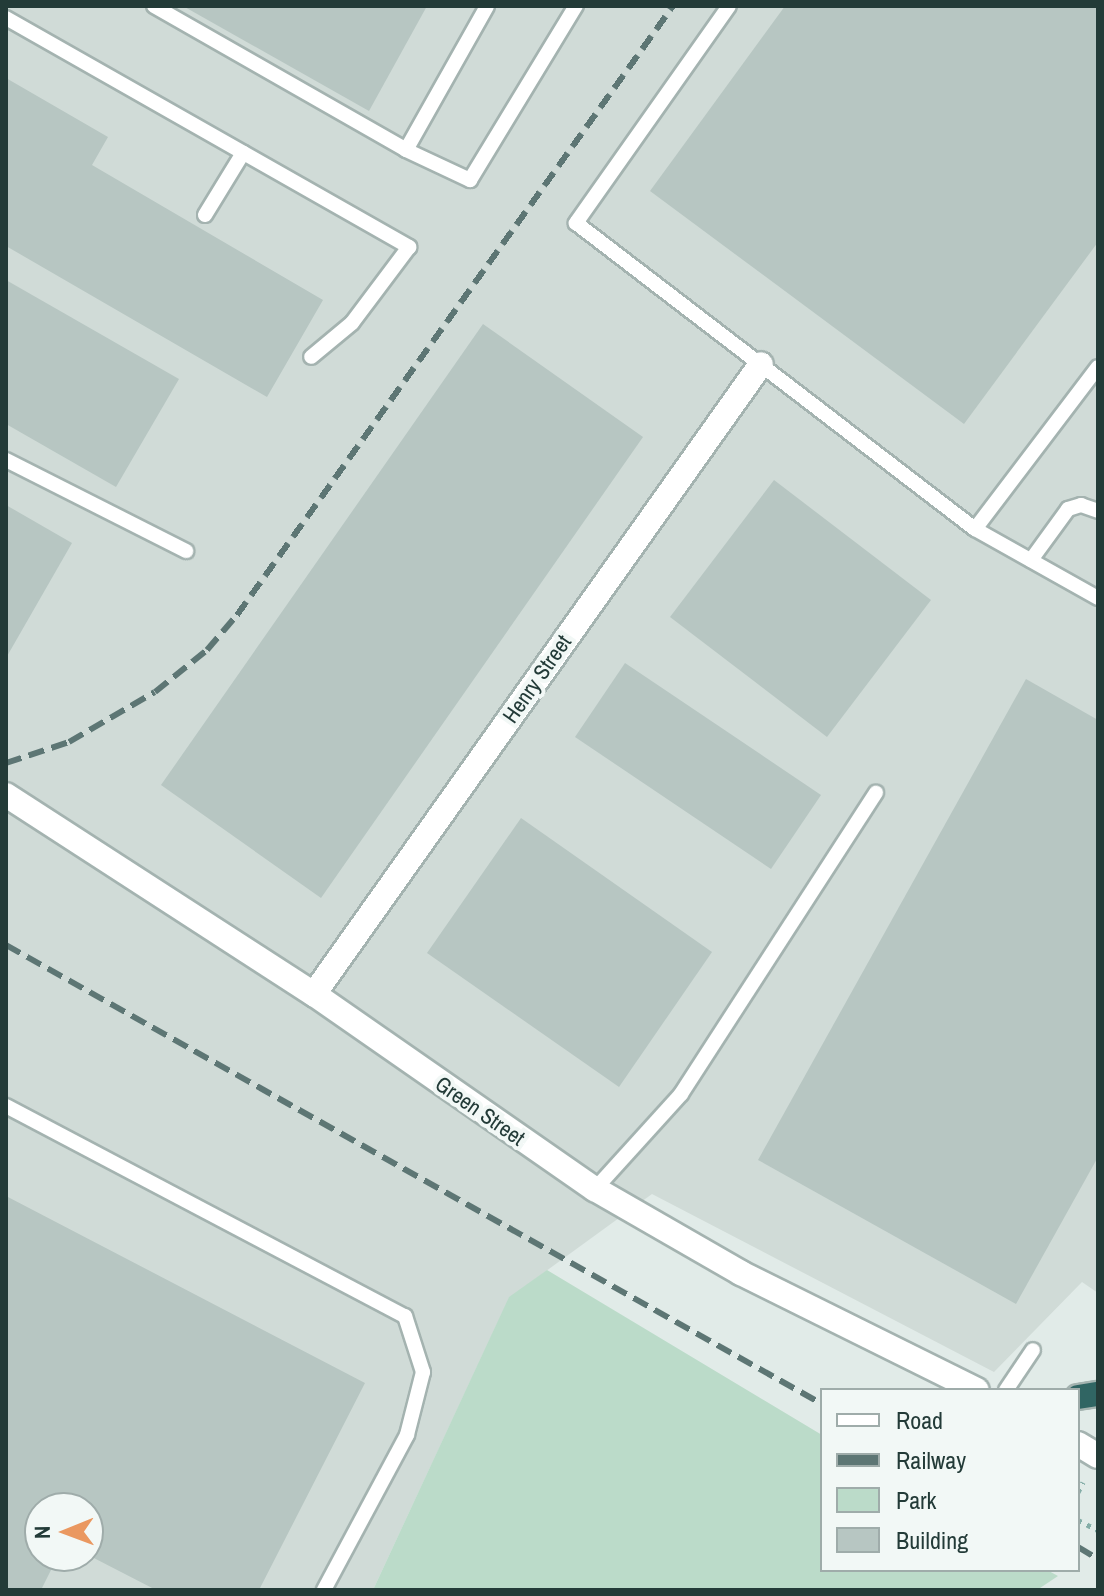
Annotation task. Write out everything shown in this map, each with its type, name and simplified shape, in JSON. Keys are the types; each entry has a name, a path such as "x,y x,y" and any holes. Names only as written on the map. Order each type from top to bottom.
{"street":[{"name":"Henry Street","path":"314,994 761,364"},
{"name":"Green Street","path":"6,795 314,994 595,1189 741,1273 973,1388"},
{"path":"1080,1445 1098,1456"}],"lane":[{"path":"154,6 406,150 470,180 576,6"},
{"path":"406,150 487,6"},
{"path":"729,6 576,223 975,529 1098,598"},
{"path":"6,18 409,247 352,323 311,357"},
{"path":"205,215 243,153"},
{"path":"975,529 1098,367"},
{"path":"6,460 186,551"},
{"path":"1031,560 1068,509 1081,505 1098,511"},
{"path":"595,1189 681,1094 876,793"},
{"path":"6,1106 405,1316 423,1372 407,1435 324,1590"},
{"path":"1007,1388 1033,1350"}],"path":[{"path":"1080,1488 1083,1482"},
{"path":"1080,1521 1098,1530"}],"shaded area":[{"path":"6,6 1098,6 1098,1293 1082,1282 994,1372 652,1194 509,1298 373,1590 6,1590"}],"green space":[{"path":"547,1270 820,1434 820,1572 1051,1572 1058,1576 1037,1590 373,1590 509,1297"}],"building":[{"path":"183,6 427,6 369,111"},
{"path":"785,6 1098,6 1098,242 964,424 650,191"},
{"path":"6,78 108,137 92,165 323,300 267,397 6,246"},
{"path":"6,280 179,379 116,487 6,424"},
{"path":"483,324 643,437 321,898 161,785"},
{"path":"774,480 931,600 827,737 670,617"},
{"path":"6,505 72,543 6,658"},
{"path":"625,663 821,795 771,869 575,737"},
{"path":"1026,679 1098,720 1098,1157 1016,1304 758,1160"},
{"path":"521,818 712,952 619,1087 427,953"},
{"path":"6,1196 365,1383 259,1590 156,1590 104,1563 104,1492 24,1492 24,1572 50,1572 41,1590 6,1590"}],"railway":[{"path":"6,763 69,742 155,692 207,650 237,615 673,6"},
{"path":"6,945 820,1403"},
{"path":"1080,1548 1098,1559"}]}
